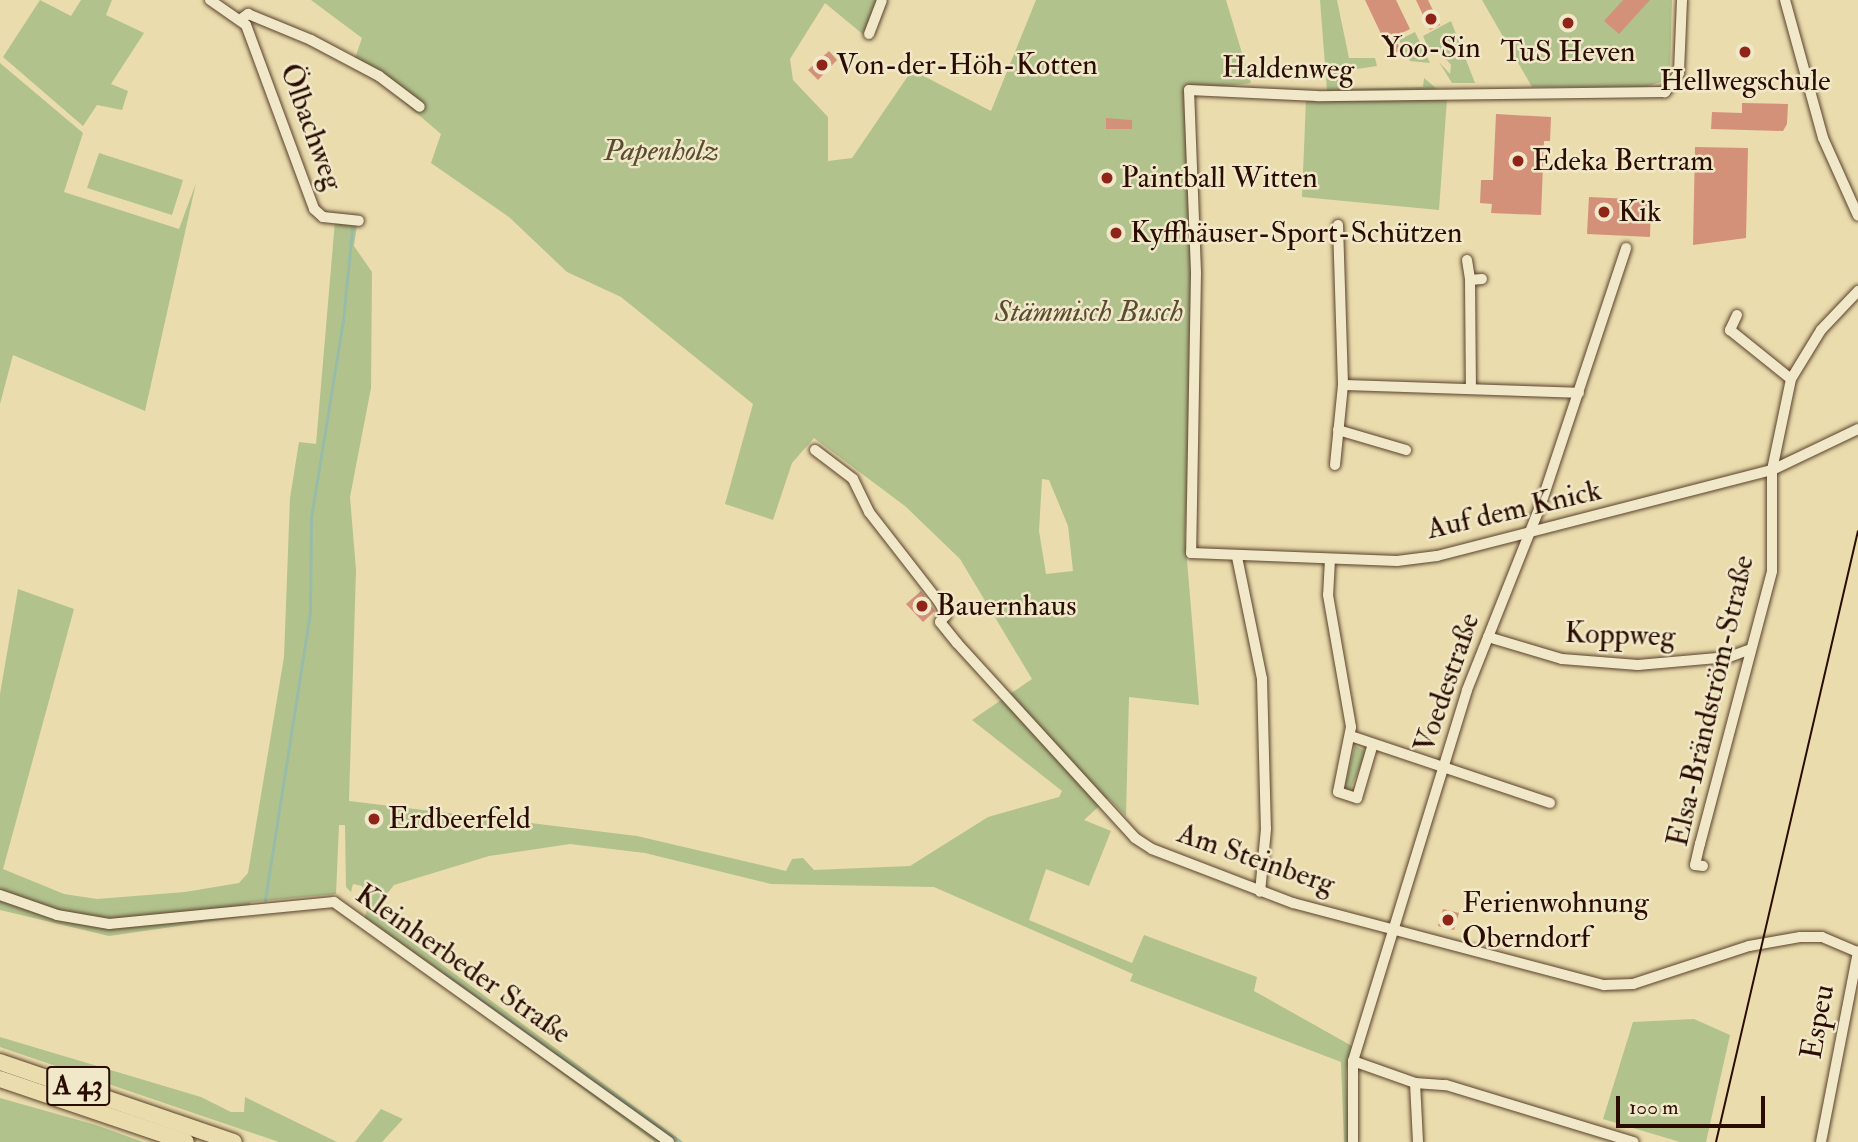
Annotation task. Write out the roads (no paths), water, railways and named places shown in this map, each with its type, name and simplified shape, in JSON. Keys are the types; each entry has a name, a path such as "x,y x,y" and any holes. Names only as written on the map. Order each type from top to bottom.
{"highway":[{"name":"A 43","path":"0,1062 234,1142"},
{"name":"A 43","path":"0,1079 187,1142"}],"street":[{"path":"210,0 241,19 248,14 312,40 379,76 420,107"},
{"path":"869,34 882,0"},
{"name":"Haldenweg","path":"1187,531 1196,274 1189,90 1317,96 1665,92 1679,73 1682,0"},
{"path":"1785,0 1824,138 1858,216"},
{"name":"Ölbachweg","path":"241,19 258,50 288,146 314,209 323,216 359,221"},
{"path":"1335,464 1343,385 1338,225"},
{"name":"Voedestraße","path":"1353,1142 1353,1061 1443,767 1488,637 1529,535 1626,248"},
{"path":"1467,260 1476,279 1471,389"},
{"path":"1772,470 1791,379 1821,330 1858,291"},
{"path":"1737,315 1730,330 1791,379"},
{"path":"1343,385 1578,393"},
{"path":"1772,470 1858,429"},
{"path":"1338,430 1406,450"},
{"name":"Am Steinberg","path":"815,450 853,479 869,512 939,602 946,615 940,622 957,643 1135,838 1260,892 1604,985 1633,984 1749,946 1800,937 1822,937 1858,952"},
{"name":"Auf dem Knick","path":"1187,531 1191,553 1330,559 1437,556 1529,535 1772,470"},
{"name":"Elsa-Brändström-Straße","path":"1703,866 1695,865 1772,571 1772,470"},
{"path":"1237,557 1262,679 1266,829 1260,892"},
{"path":"1330,559 1328,595 1351,736 1338,792 1357,798 1372,747"},
{"name":"Koppweg","path":"1488,637 1562,659 1638,666 1729,657 1751,649"},
{"path":"1351,736 1372,747 1443,767 1550,803"},
{"name":"Kleinherbeder Straße","path":"0,895 57,915 109,924 334,902 669,1142"},
{"name":"Espeu","path":"1821,1142 1858,952"},
{"path":"1353,1061 1415,1083 1458,1089 1634,1142"},
{"path":"1415,1083 1418,1142"}],"waterway":[{"path":"265,900 310,612 311,518 343,321 352,229"},
{"path":"445,974 547,1047"},
{"path":"554,1052 681,1142"}],"tram line":[{"path":"1716,1142 1858,531"}],"place":[{"name":"Yoo-Sin","path":"1431,19"},
{"name":"TuS Heven","path":"1568,23"},
{"name":"Hellwegschule","path":"1745,52"},
{"name":"Von-der-Höh-Kotten","path":"822,65"},
{"name":"Edeka Bertram","path":"1518,161"},
{"name":"Paintball Witten","path":"1107,178"},
{"name":"Kik","path":"1604,212"},
{"name":"Kyffhäuser-Sport-Schützen","path":"1116,233"},
{"name":"Bauernhaus","path":"922,606"},
{"name":"Erdbeerfeld","path":"374,819"},
{"name":"Ferienwohnung Oberndorf","path":"1448,920"}],"park label":[{"name":"Papenholz","path":"661,151"},
{"name":"Stämmisch Busch","path":"1089,312"}]}
